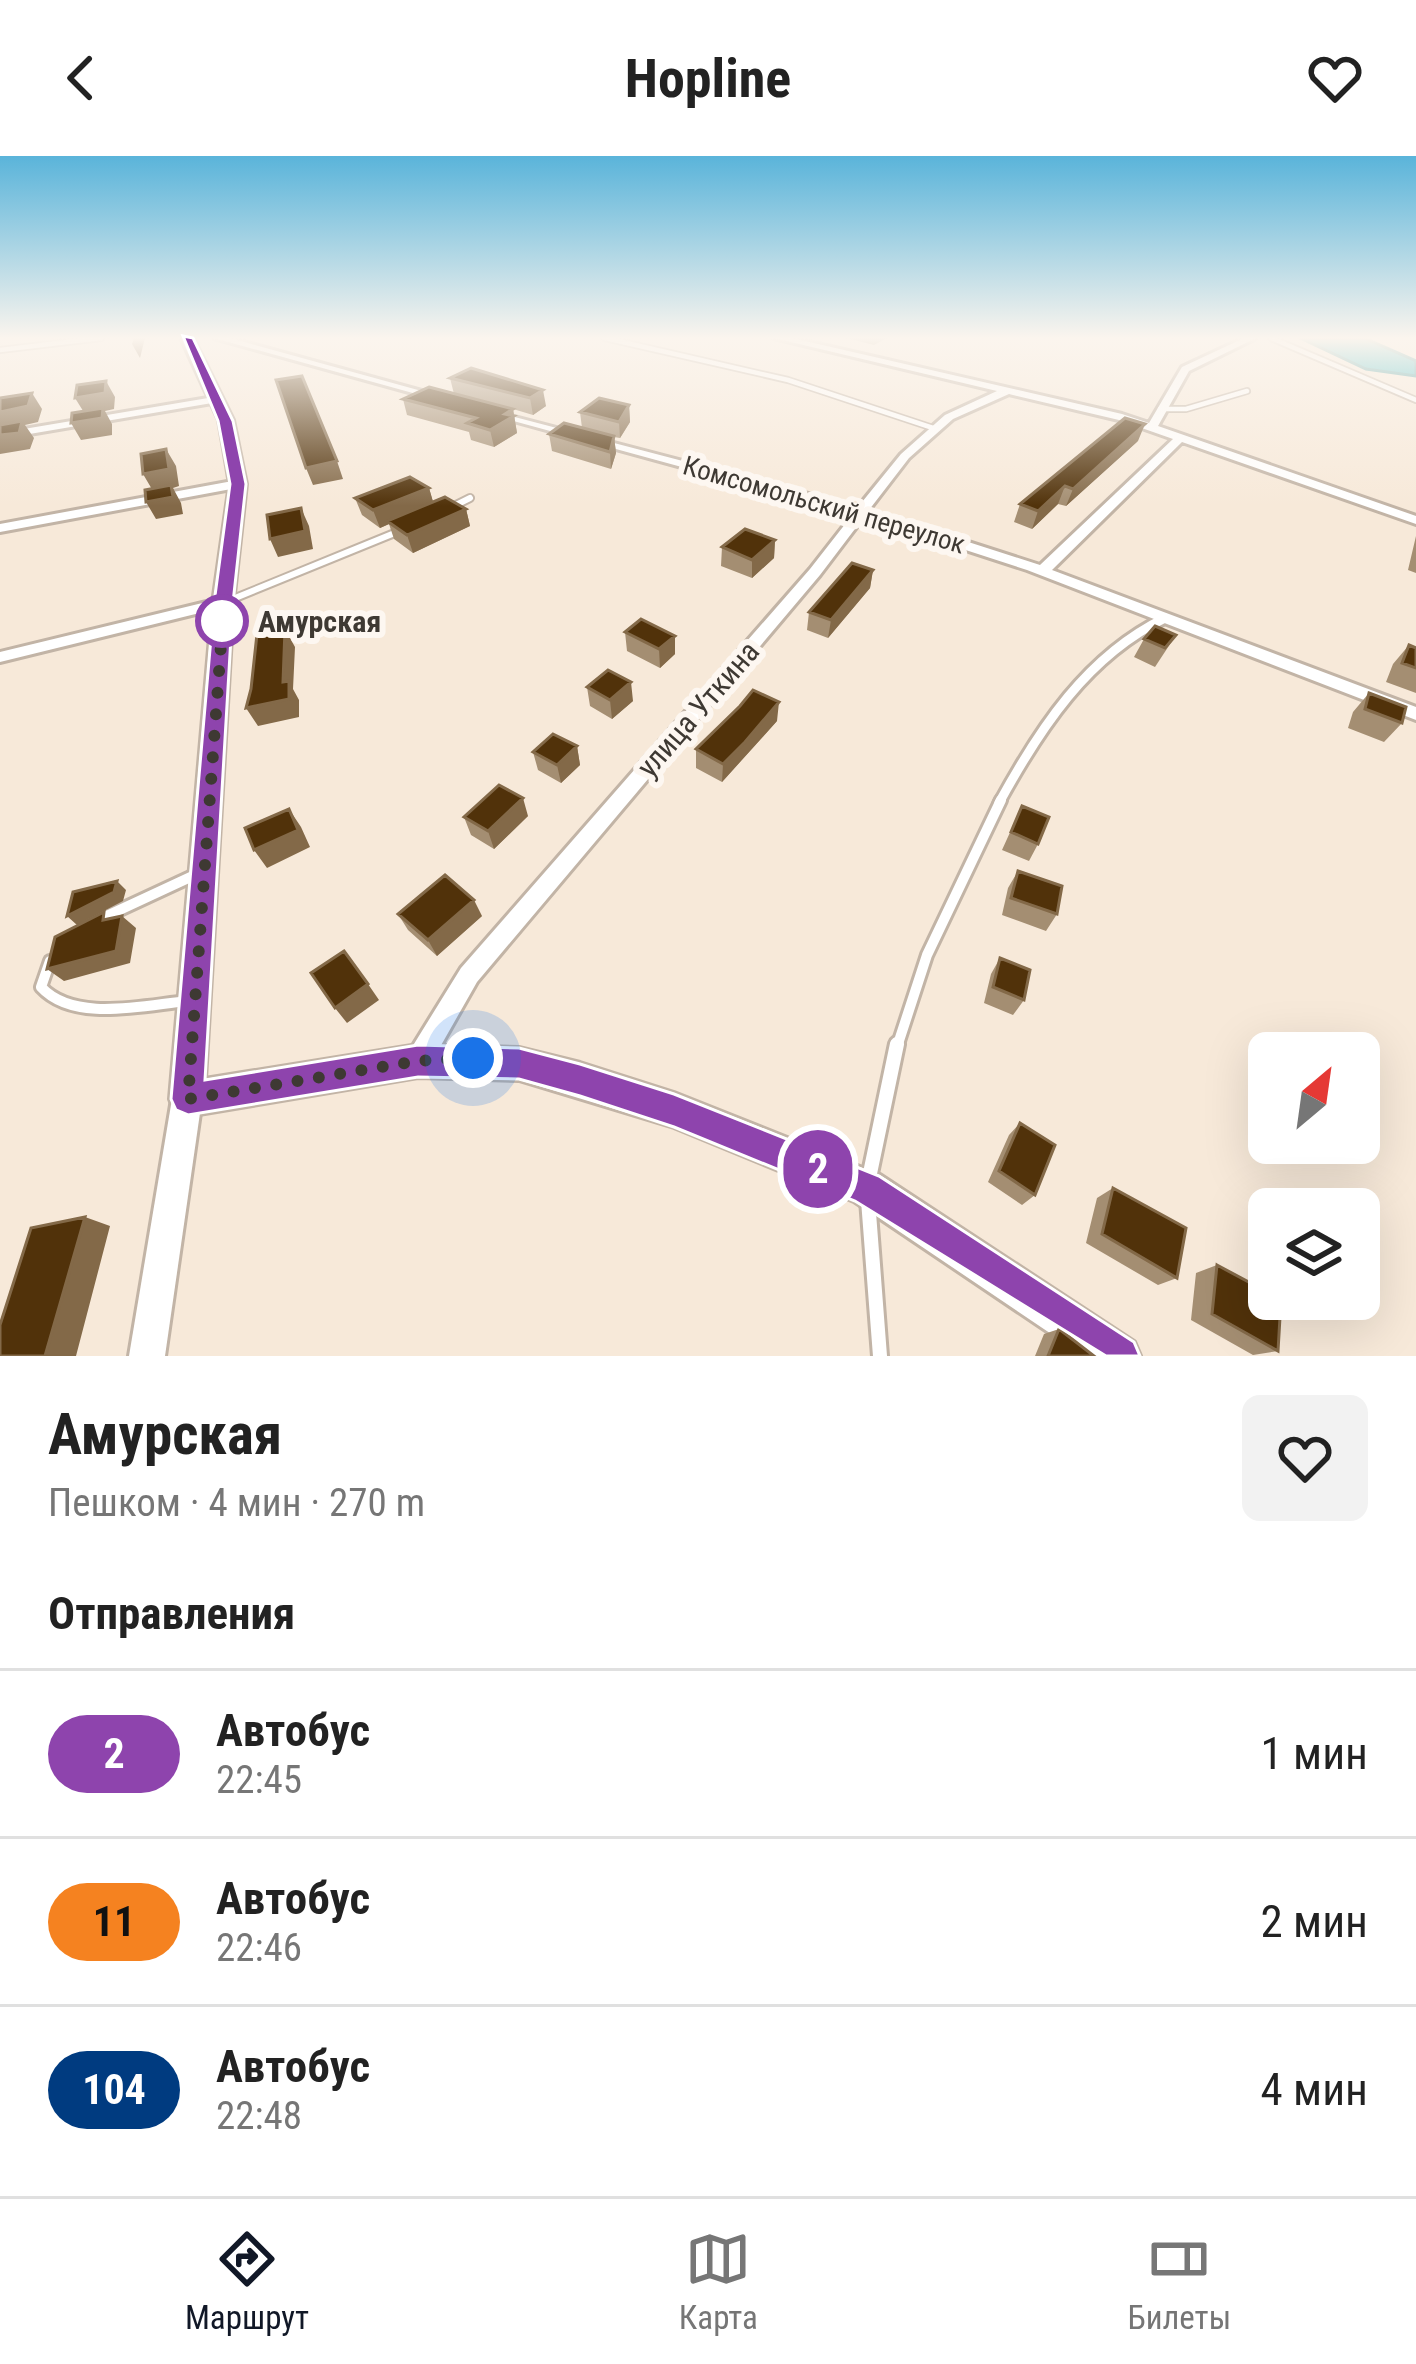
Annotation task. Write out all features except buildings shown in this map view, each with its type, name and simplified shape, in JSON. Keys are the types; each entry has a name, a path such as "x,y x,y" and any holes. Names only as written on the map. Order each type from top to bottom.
{"main road":[{"path":"211,394 226,421 238,484 224,603 188,1099 418,1061 519,1064 580,1080 674,1111 867,1188 1120,1356"}],"street":[{"path":"425,394 451,401"},
{"name":"улица Уткина","path":"418,1061 469,974 933,428 1003,394"},
{"path":"1016,394 1153,425 1416,520"},
{"path":"1153,425 1170,394"},
{"path":"0,436 214,400"},
{"name":"Комсомольский переулок","path":"474,407 862,512 1042,571 1416,714"},
{"path":"1042,571 1182,436"},
{"path":"0,528 238,484"},
{"path":"0,657 224,603"},
{"path":"147,1356 188,1099"}],"lane":[{"path":"838,394 933,428"},
{"path":"1160,409 1186,409 1237,394"},
{"path":"436,514 470,499"},
{"path":"224,603 418,522"},
{"path":"880,1356 867,1188 909,1002 962,872 1069,691 1109,646 1142,623 1165,618"},
{"path":"78,932 205,870"},
{"path":"62,943 41,987 52,1000 106,1009 194,1001"}],"bus line":[{"name":"2","path":"211,394 226,421 238,484 224,603 188,1099 418,1061 473,1058 580,1080 674,1111 867,1188 1120,1356"}],"place":[{"name":"Амурская","path":"222,621"}],"route":[{"path":"222,621 224,603 188,1099 418,1061 473,1058"}]}
